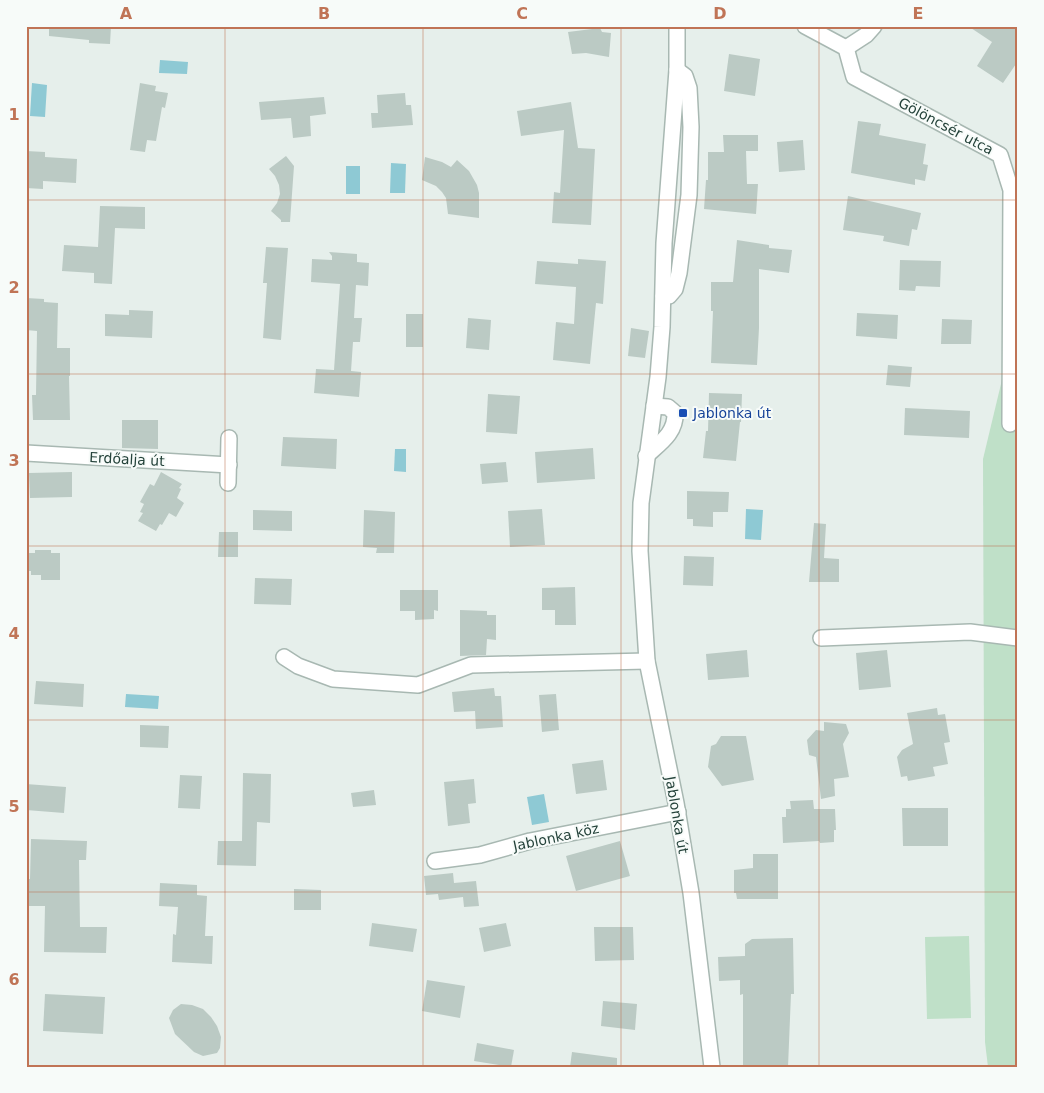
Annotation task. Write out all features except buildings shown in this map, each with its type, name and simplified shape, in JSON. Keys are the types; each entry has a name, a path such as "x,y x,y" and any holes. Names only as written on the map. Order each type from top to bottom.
{"street":[{"name":"Jablonka út","path":"677,26 677,70 664,243 662,327 641,503 640,551 647,661 678,812 691,893 712,1067"},
{"path":"806,26 846,48 866,35 874,26"},
{"name":"Gölöncsér utca","path":"846,48 854,77 1000,155 1010,190 1010,424"},
{"path":"663,296 669,296 675,290 689,195 691,127 689,88 685,76 677,70"},
{"path":"646,456 672,431 676,422 675,413 668,407 654,406"},
{"path":"228,483 229,438"},
{"name":"Erdőalja út","path":"26,453 228,464"},
{"path":"821,638 970,632 1018,638"},
{"path":"284,657 298,666 334,679 418,685 471,665 647,661"},
{"name":"Jablonka köz","path":"435,861 480,855 530,840 678,812"}],"green space":[{"path":"1018,313 1018,1067 988,1067 985,1042 983,459"},
{"path":"969,936 971,1018 927,1019 925,937"}],"water":[{"path":"160,60 188,62 187,74 159,73"},
{"path":"32,83 47,85 45,117 30,116"},
{"path":"391,163 406,164 405,193 390,193"},
{"path":"346,166 360,166 360,194 346,194"},
{"path":"395,449 406,449 406,472 394,471"},
{"path":"746,509 763,510 761,540 745,539"},
{"path":"126,694 159,696 158,709 125,707"},
{"path":"544,794 549,822 532,825 527,797"}],"place":[{"name":"Jablonka út","path":"683,413"}]}
